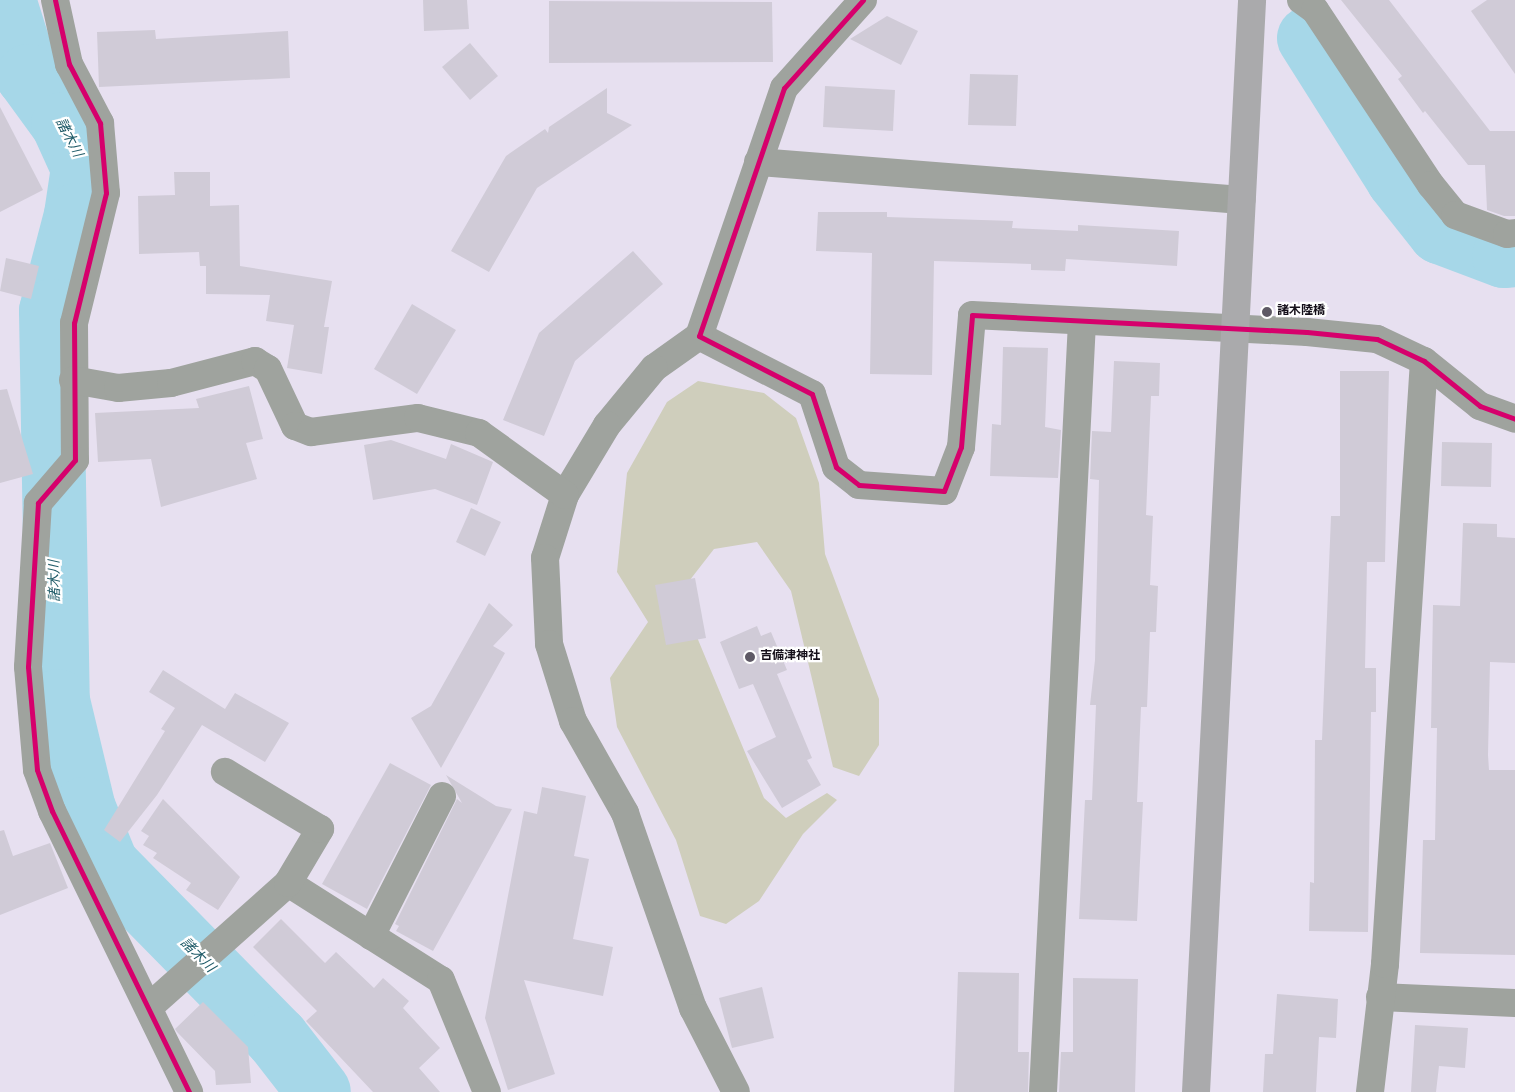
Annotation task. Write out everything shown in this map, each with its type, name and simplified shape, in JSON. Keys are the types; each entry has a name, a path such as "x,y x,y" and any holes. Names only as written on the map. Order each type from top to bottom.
{"street":[{"path":"55,0 69,64 100,124 106,193 74,323 75,460 38,503 28,667 37,770 52,811 189,1092"},
{"path":"736,1092 693,1008 625,813 572,721 549,644 545,558 565,495 607,425 654,368 699,336 784,88 863,0"},
{"path":"1196,1092 1252,0"},
{"path":"1301,0 1315,10 1431,186 1455,215 1507,234 1515,233"},
{"path":"758,162 1242,200"},
{"path":"699,336 812,394 836,467 859,485 944,491 961,447 972,316 1182,328 1307,332 1377,339 1424,361 1480,406 1515,419"},
{"path":"1043,1092 1082,323"},
{"path":"73,380 118,388 171,383 255,361 268,369 295,426 311,432 418,418 479,433 565,495"},
{"path":"1370,1092 1385,964 1424,361"},
{"path":"149,1007 288,883 320,829 225,772"},
{"path":"372,936 442,796"},
{"path":"288,883 441,980 487,1092"},
{"path":"1380,996 1515,1003"}],"green space":[{"path":"698,381 764,393 796,418 819,483 825,554 879,699 879,745 859,776 833,767 791,591 757,542 714,549 679,594 764,798 786,818 827,793 837,800 803,834 759,901 726,924 700,916 676,840 617,727 610,678 648,622 617,572 627,473 667,402"}],"building":[{"path":"423,0 467,0 469,29 424,31"},
{"path":"1341,0 1389,0 1490,131 1515,131 1515,216 1504,216 1487,210 1485,165 1468,165 1425,111 1423,113 1398,79 1402,76"},
{"path":"1487,0 1515,0 1515,74 1471,11"},
{"path":"549,1 772,2 773,62 549,63"},
{"path":"887,16 918,31 901,65 850,39"},
{"path":"155,30 156,39 288,31 290,78 99,87 97,32"},
{"path":"470,43 498,76 470,100 442,67"},
{"path":"970,74 1018,75 1016,126 968,125"},
{"path":"825,86 895,90 893,131 823,127"},
{"path":"607,88 607,113 632,125 537,188 489,272 451,251 506,156 545,129 548,133 549,127"},
{"path":"0,107 43,190 0,212"},
{"path":"174,172 210,172 210,206 239,205 240,266 332,281 324,327 329,327 322,374 287,368 294,325 266,321 270,295 206,294 206,266 200,266 199,252 139,254 138,196 175,195"},
{"path":"818,212 887,212 887,217 1013,221 1012,228 1078,231 1078,225 1179,231 1177,266 1066,259 1065,271 1031,270 1031,264 934,261 932,375 870,374 872,253 816,251"},
{"path":"633,251 663,284 575,361 544,436 503,420 539,333"},
{"path":"6,258 39,266 31,299 0,291"},
{"path":"412,304 456,330 417,394 374,369"},
{"path":"1003,347 1048,348 1045,427 1061,430 1058,478 990,476 992,424 1001,425"},
{"path":"1114,361 1160,363 1159,396 1151,396 1146,515 1153,516 1150,585 1158,586 1156,632 1150,632 1147,707 1141,707 1137,802 1143,802 1137,921 1079,919 1085,800 1092,800 1096,705 1090,705 1095,660 1099,480 1090,479 1092,431 1111,432"},
{"path":"1340,371 1389,371 1385,562 1367,562 1365,668 1376,668 1376,712 1371,712 1368,932 1309,931 1310,882 1314,883 1315,740 1322,740 1331,516 1340,516"},
{"path":"249,386 263,439 246,443 257,479 161,507 151,459 98,462 95,413 199,408 196,399"},
{"path":"7,389 33,474 0,483 0,390"},
{"path":"391,440 446,459 451,444 493,462 477,505 435,489 373,500 364,445"},
{"path":"1442,442 1492,443 1491,487 1441,486"},
{"path":"471,508 501,522 485,556 456,542"},
{"path":"1463,523 1497,524 1497,537 1515,538 1515,663 1490,662 1488,755 1489,770 1515,770 1515,955 1420,953 1423,840 1435,840 1437,728 1431,728 1433,605 1460,606"},
{"path":"695,578 706,638 666,645 655,585"},
{"path":"489,603 513,625 493,646 505,653 441,768 411,718 431,706"},
{"path":"757,626 761,636 771,632 787,670 777,674 812,758 807,760 821,785 782,808 747,751 776,737 753,684 739,689 720,642"},
{"path":"163,670 225,709 235,693 289,723 265,762 202,725 157,795 120,842 104,830 165,731 161,729 175,708 149,692"},
{"path":"390,763 431,785 367,909 322,884"},
{"path":"446,775 496,806 512,809 433,951 396,931 399,926 395,924 457,799 462,803"},
{"path":"542,787 586,796 574,856 589,859 573,939 613,947 603,996 524,980 555,1074 508,1090 485,1018 524,811 537,814"},
{"path":"163,799 240,877 218,910 186,890 191,883 153,858 157,853 143,845 149,836 141,831"},
{"path":"4,830 13,856 50,843 68,888 0,915 0,831"},
{"path":"281,919 325,963 336,952 374,988 383,978 409,1001 403,1008 440,1048 419,1068 440,1092 373,1092 306,1021 317,1011 253,947"},
{"path":"958,972 1019,973 1018,1052 1029,1052 1028,1092 954,1092"},
{"path":"1073,978 1138,979 1135,1092 1059,1092 1061,1052 1073,1052"},
{"path":"762,987 774,1038 732,1048 719,998"},
{"path":"1277,994 1338,999 1336,1038 1319,1037 1316,1092 1263,1092 1265,1054 1273,1054"},
{"path":"203,1002 248,1047 251,1083 216,1085 215,1071 175,1029"},
{"path":"1415,1025 1468,1028 1465,1068 1439,1066 1436,1092 1411,1092"}],"waterway":[{"name":"諸木川","path":"4,0 28,76 63,124 83,168 76,215 51,311 58,701 84,809 107,865 277,1038 319,1092"},
{"path":"1309,38 1398,179 1440,232 1504,256 1515,255"}],"cycle path":[{"path":"55,0 69,64 100,123 106,193 74,323 75,460 38,503 28,667 37,770 52,811 189,1092"},
{"path":"863,0 784,88 699,336 812,394 836,467 859,485 944,491 961,447 972,315 1307,332 1377,339 1424,361 1480,406 1515,419"}],"place":[{"name":"諸木陸橋","path":"1267,312"},
{"name":"吉備津神社","path":"750,657"}]}
